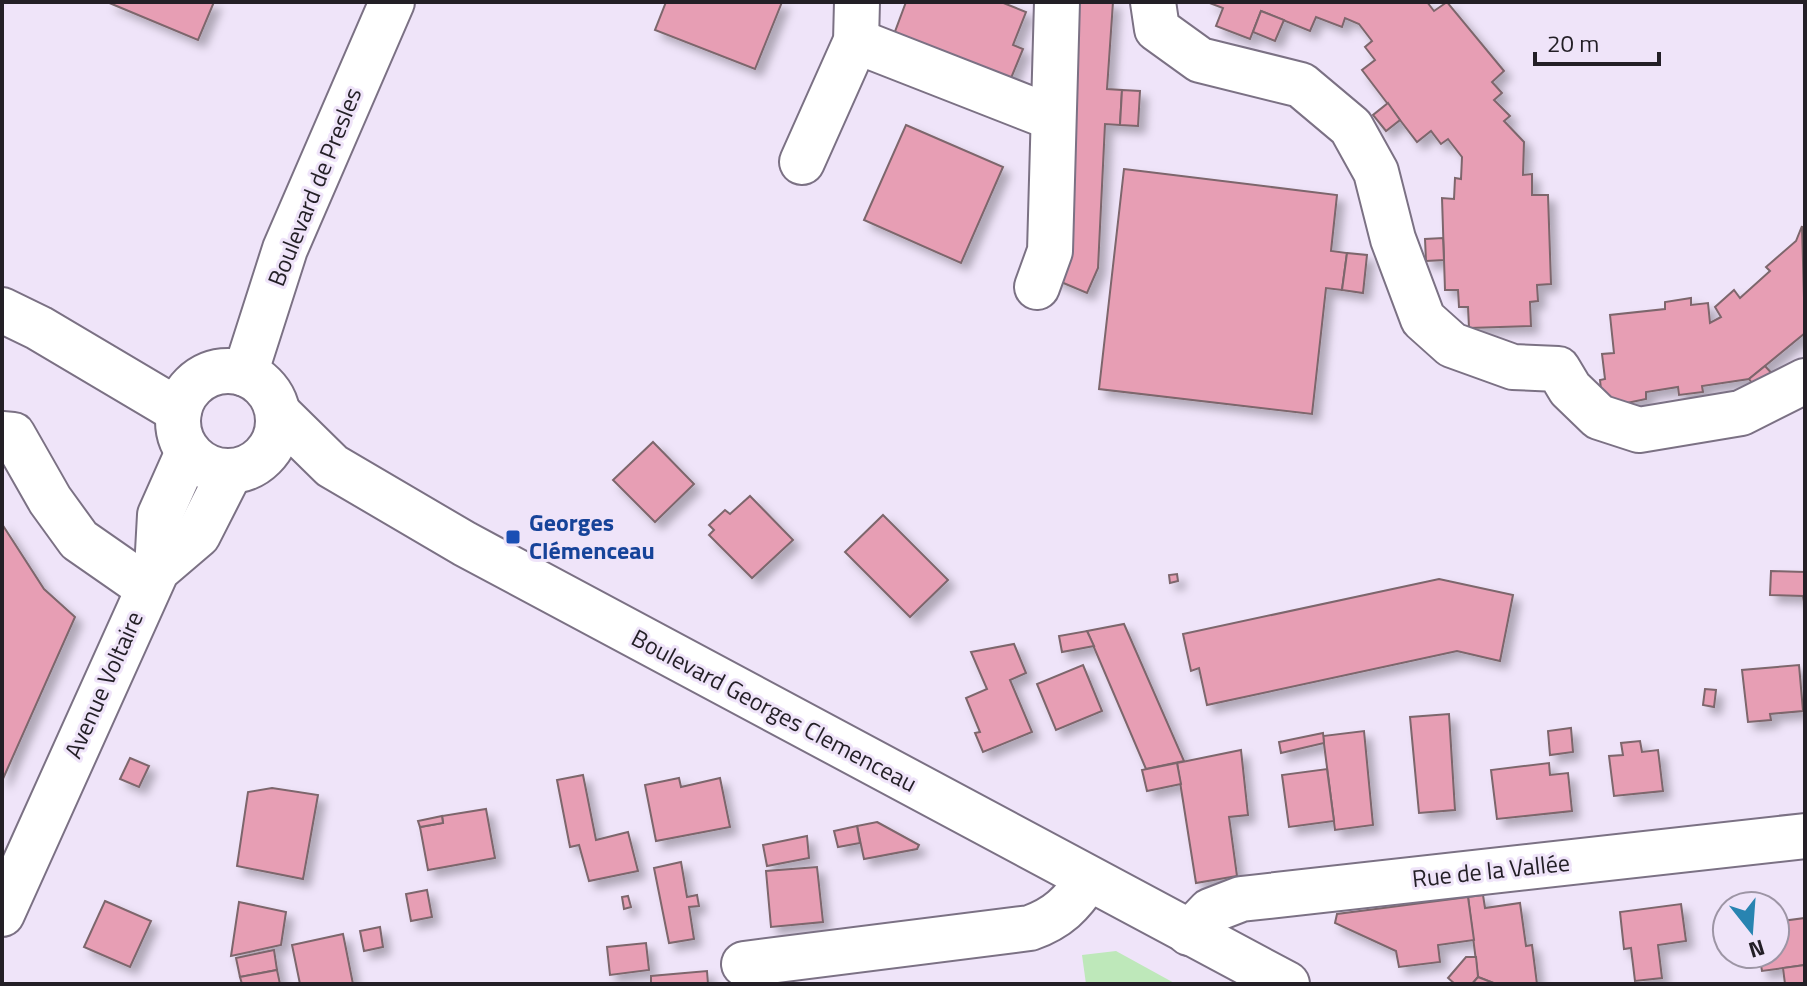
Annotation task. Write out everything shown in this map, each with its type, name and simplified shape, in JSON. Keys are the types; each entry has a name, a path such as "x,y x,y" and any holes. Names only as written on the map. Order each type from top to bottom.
{"street":[{"name":"Boulevard de Presles","path":"245,374 285,249 392,2"},
{"path":"1037,287 1050,251 1057,2"},
{"path":"1153,2 1157,29 1200,60 1301,85 1351,127 1376,172 1393,239 1423,319 1452,345 1513,367 1558,369 1570,389 1599,417 1639,430 1741,413 1805,381"},
{"path":"802,162 856,21 1053,118"},
{"path":"21,319 188,415 213,470 245,466 332,466"},
{"path":"2,434 13,435 50,500 79,540 152,579 160,515 188,415 212,374 245,374 267,389 278,413 275,439 245,466"},
{"name":"Boulevard Georges Clemenceau","path":"278,413 332,466 465,544 1287,984"},
{"name":"Avenue Voltaire","path":"2,914 152,579 198,535 245,466"},
{"name":"Rue de la Vallée","path":"1189,933 1210,911 1241,899 1805,836"},
{"path":"744,964 1030,928 1055,919 1073,902 1088,879"}],"green space":[{"path":"1116,951 1176,984 1086,984 1082,955"}],"building":[{"path":"107,2 214,2 198,40"},
{"path":"666,2 782,2 755,69 655,30"},
{"path":"906,2 1001,2 1026,12 1013,45 1023,49 1009,83 893,37"},
{"path":"1076,2 1113,2 1107,89 1122,90 1120,125 1105,124 1098,268 1087,293 1054,279"},
{"path":"1207,2 1427,2 1434,11 1447,2 1504,71 1492,82 1502,93 1494,100 1510,116 1504,121 1524,142 1523,175 1532,174 1532,195 1548,195 1551,284 1537,285 1538,301 1530,302 1531,326 1469,328 1468,307 1459,307 1458,290 1445,290 1442,198 1454,199 1455,178 1461,179 1462,157 1448,139 1441,144 1431,131 1417,142 1362,70 1375,60 1365,47 1372,41 1359,24 1345,18 1342,27 1316,17 1310,31 1261,11 1250,39 1216,26 1223,8"},
{"path":"1261,11 1284,20 1275,41 1253,32"},
{"path":"1122,90 1140,91 1138,126 1120,125"},
{"path":"1388,103 1400,120 1386,131 1373,115"},
{"path":"906,125 1003,167 961,263 864,220"},
{"path":"1124,169 1337,195 1331,251 1347,253 1342,290 1326,288 1312,414 1099,389"},
{"path":"1802,226 1805,333 1749,379 1702,386 1703,392 1679,395 1678,387 1646,392 1646,399 1603,408 1600,380 1605,379 1602,354 1614,353 1610,315 1665,309 1665,302 1691,298 1691,305 1708,303 1710,323 1721,317 1715,307 1734,290 1740,298 1770,271 1766,267 1796,241"},
{"path":"1443,238 1444,260 1426,261 1425,239"},
{"path":"1347,253 1367,255 1363,293 1342,290"},
{"path":"1765,366 1776,378 1759,392 1749,379"},
{"path":"653,442 694,484 655,522 613,480"},
{"path":"750,496 793,540 752,578 709,535 714,530 709,525 725,510 730,514"},
{"path":"883,515 948,580 910,617 845,552"},
{"path":"2,524 44,589 75,617 2,781"},
{"path":"1771,571 1805,572 1805,608 1803,596 1770,595"},
{"path":"1177,574 1178,581 1170,583 1169,575"},
{"path":"1439,579 1513,595 1500,661 1457,651 1207,705 1199,668 1191,671 1183,634"},
{"path":"1124,624 1184,761 1146,769 1087,631"},
{"path":"1087,631 1094,646 1062,652 1059,636"},
{"path":"1014,644 1026,673 1010,680 1032,732 983,752 975,733 980,732 966,698 987,689 971,652"},
{"path":"1083,665 1102,711 1056,730 1037,684"},
{"path":"1799,665 1803,711 1770,714 1771,720 1748,722 1742,670"},
{"path":"1705,689 1716,690 1714,707 1703,705"},
{"path":"1449,714 1455,810 1419,813 1410,717"},
{"path":"1571,728 1573,752 1550,755 1548,731"},
{"path":"1364,731 1373,825 1335,830 1323,736"},
{"path":"1323,733 1324,743 1281,753 1279,742"},
{"path":"1640,741 1642,752 1658,750 1663,791 1614,796 1609,756 1623,755 1621,743"},
{"path":"1241,750 1248,815 1229,817 1237,876 1196,883 1177,763"},
{"path":"130,758 149,766 139,787 120,779"},
{"path":"1177,763 1181,784 1147,791 1142,770"},
{"path":"1549,763 1550,775 1568,773 1572,811 1497,819 1491,770"},
{"path":"1327,769 1334,821 1289,827 1282,775"},
{"path":"583,775 596,840 628,832 638,871 589,881 579,845 570,847 557,780"},
{"path":"679,778 681,787 720,778 730,827 656,841 645,785"},
{"path":"272,788 318,795 303,879 237,866 248,792"},
{"path":"486,809 495,858 428,870 420,827 443,823 442,816"},
{"path":"442,816 443,823 420,827 418,821"},
{"path":"877,822 919,845 917,849 864,859 857,826"},
{"path":"857,826 860,843 838,847 834,831"},
{"path":"807,836 809,858 767,866 763,845"},
{"path":"681,862 687,897 697,895 699,906 689,907 694,939 669,943 654,868"},
{"path":"817,867 823,922 771,927 766,871"},
{"path":"427,890 432,917 411,921 406,894"},
{"path":"1483,895 1485,908 1520,903 1526,946 1532,945 1537,984 1496,984 1478,977 1468,897"},
{"path":"628,896 631,907 624,909 622,897"},
{"path":"1468,897 1474,940 1438,945 1440,962 1399,967 1396,951 1335,923 1337,914"},
{"path":"105,901 151,921 130,967 84,947"},
{"path":"239,902 286,912 281,945 231,956"},
{"path":"1681,904 1686,941 1658,945 1662,978 1635,981 1631,948 1624,949 1620,912"},
{"path":"1805,918 1805,965 1791,967 1791,920"},
{"path":"380,927 383,947 364,951 360,931"},
{"path":"343,934 353,984 300,984 292,945"},
{"path":"646,943 649,970 610,975 607,947"},
{"path":"274,950 277,970 240,977 236,958"},
{"path":"1466,957 1476,957 1478,977 1472,984 1455,984 1448,978"},
{"path":"1805,965 1805,984 1785,984 1783,970 1791,970 1791,967"},
{"path":"277,970 280,984 242,984 240,977"},
{"path":"707,971 708,984 651,984 651,976"},
{"path":"1478,977 1496,984 1472,984"}],"place":[{"name":"Georges Clémenceau","path":"513,537"}]}
